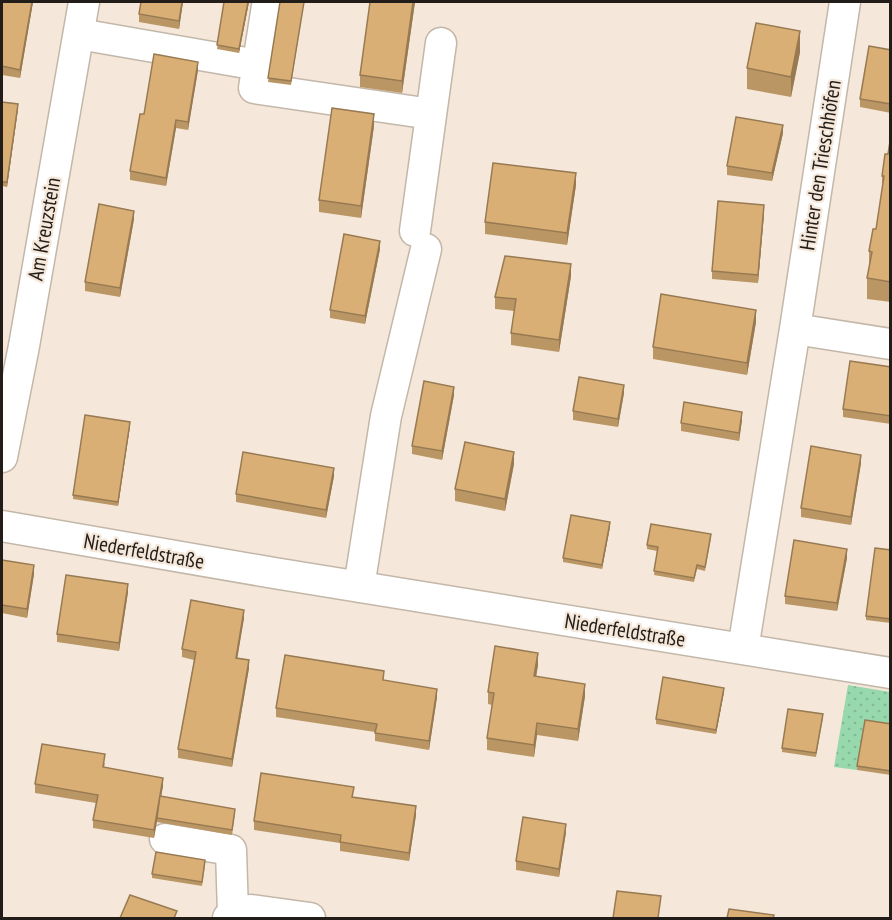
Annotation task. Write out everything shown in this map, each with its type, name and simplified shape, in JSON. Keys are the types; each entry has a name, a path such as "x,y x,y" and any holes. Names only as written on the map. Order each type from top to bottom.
{"street":[{"name":"Am Kreuzstein","path":"2,457 24,346 84,2"},
{"name":"Hinter den Trieschhöfen","path":"743,649 845,2"},
{"path":"267,6 254,88 431,114"},
{"path":"79,34 258,65"},
{"path":"358,587 386,417 421,240 431,114 441,43"},
{"path":"795,330 891,344"},
{"name":"Niederfeldstraße","path":"2,526 358,587 891,673"},
{"path":"165,839 231,850 231,916 251,910 310,918"}],"green space":[{"path":"848,685 890,692 890,728 865,724 857,770 834,767"}],"building":[{"path":"2,2 32,2 20,70 2,66"},
{"path":"141,2 182,2 179,21 139,14"},
{"path":"224,2 248,2 239,49 217,45"},
{"path":"280,2 304,2 291,81 268,78"},
{"path":"370,2 413,2 402,81 360,75"},
{"path":"756,23 800,31 791,77 747,68"},
{"path":"869,46 891,50 891,104 860,99"},
{"path":"154,54 198,62 188,122 176,120 166,178 130,171 140,114 144,114"},
{"path":"2,102 18,104 7,182 2,182"},
{"path":"332,108 374,114 361,206 319,200"},
{"path":"736,117 783,125 772,173 727,166"},
{"path":"891,135 891,282 867,278 872,252 869,251 873,229 876,229 884,176 882,176 885,154 888,154"},
{"path":"493,163 576,173 567,233 485,222"},
{"path":"718,201 764,205 758,275 712,271"},
{"path":"99,204 134,211 120,288 85,282"},
{"path":"344,234 380,241 365,316 330,310"},
{"path":"505,256 571,264 559,340 511,333 516,299 495,297"},
{"path":"661,294 756,310 747,363 653,347"},
{"path":"850,361 891,367 891,416 843,409"},
{"path":"579,377 624,385 618,419 573,411"},
{"path":"424,381 454,387 442,451 412,446"},
{"path":"684,402 742,412 739,433 681,423"},
{"path":"85,415 130,422 118,502 73,495"},
{"path":"465,442 514,452 505,499 455,489"},
{"path":"811,446 861,455 851,517 801,508"},
{"path":"243,452 334,468 326,510 236,494"},
{"path":"571,515 610,522 602,565 563,558"},
{"path":"651,524 711,534 705,567 697,565 694,578 654,571 658,547 647,545"},
{"path":"794,540 847,549 837,603 785,596"},
{"path":"875,548 891,550 891,619 866,616"},
{"path":"2,560 34,565 27,609 2,605"},
{"path":"66,575 128,584 119,643 57,634"},
{"path":"191,600 244,610 236,658 249,660 232,759 178,749 196,652 182,649"},
{"path":"495,646 538,653 534,676 585,684 578,729 537,723 534,745 487,738 494,693 488,692"},
{"path":"285,655 384,671 383,680 437,689 429,741 375,733 377,724 276,708"},
{"path":"663,677 724,688 716,730 656,719"},
{"path":"788,709 823,714 816,753 782,748"},
{"path":"865,720 891,724 891,771 857,766"},
{"path":"42,744 105,754 103,767 163,778 154,830 93,820 98,795 35,784"},
{"path":"261,773 354,787 352,797 416,806 409,853 340,842 341,835 254,821"},
{"path":"160,796 235,809 232,830 157,818"},
{"path":"523,817 566,824 559,869 516,861"},
{"path":"156,852 205,860 202,882 152,874"},
{"path":"617,891 661,896 658,918 613,918"},
{"path":"130,895 177,911 174,918 120,918"},
{"path":"729,909 774,915 773,918 727,918"}]}
